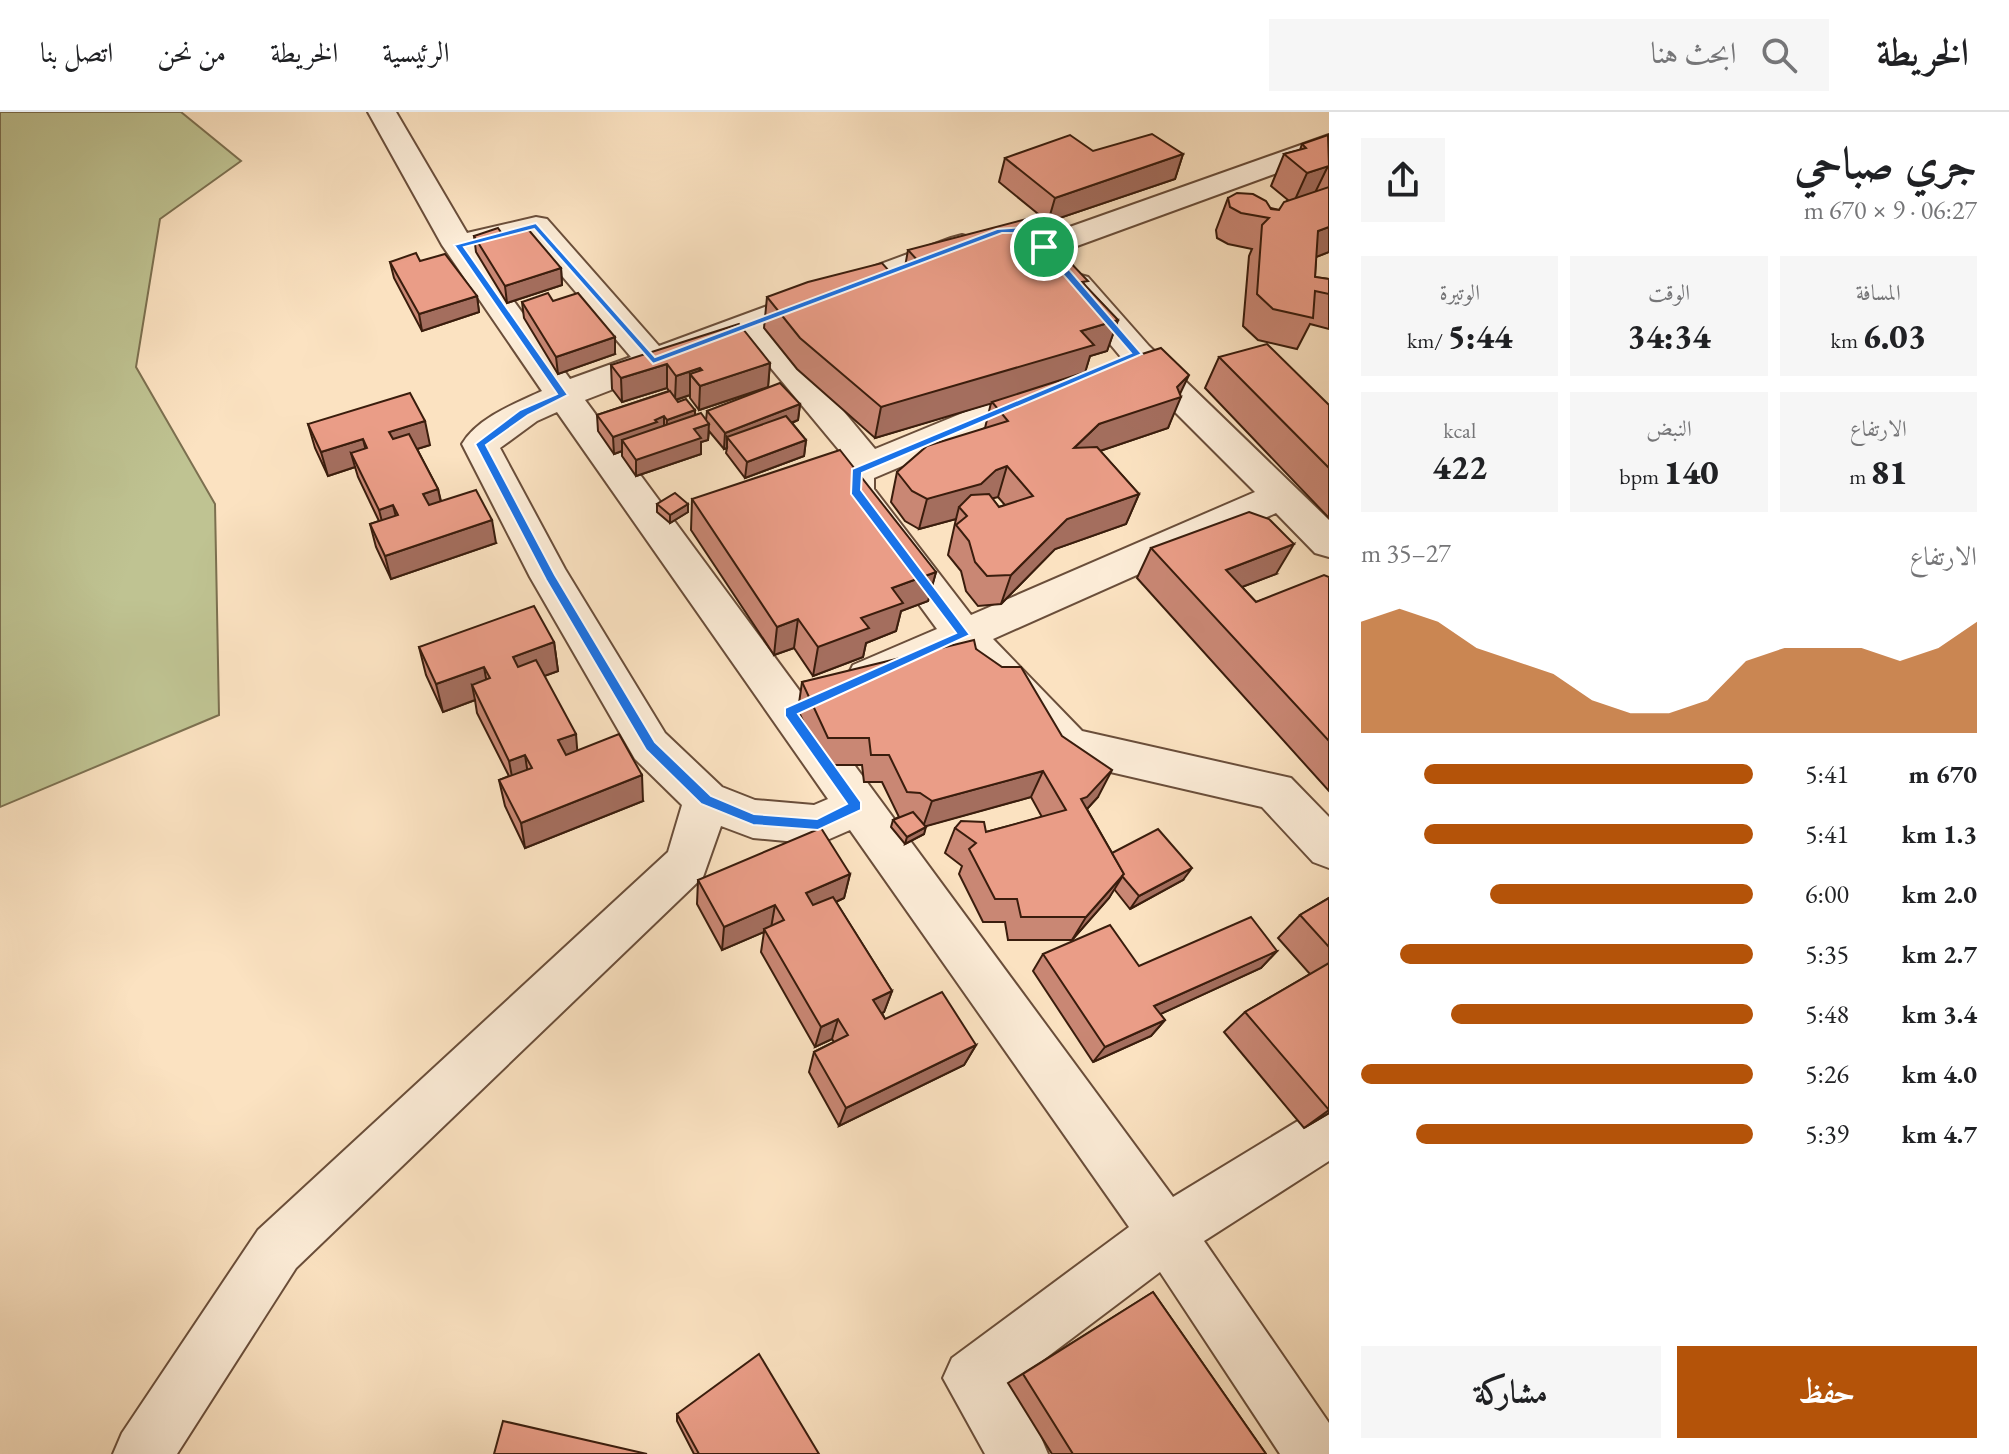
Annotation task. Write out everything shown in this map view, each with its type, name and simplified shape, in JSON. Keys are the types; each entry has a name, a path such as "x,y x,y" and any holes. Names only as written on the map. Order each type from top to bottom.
{"street":[{"path":"382,112 458,245 563,395 813,701 856,806 1166,1233 1315,1454"},
{"path":"856,806 818,825 753,819 706,800 650,746 550,577 480,444 524,413 563,395 752,324 1019,236 1329,144"},
{"path":"458,245 536,226 653,361"},
{"path":"1019,236 1109,366 1283,495 1329,543"},
{"path":"752,324 857,448 855,491 964,635 1069,746 1275,791 1329,848"},
{"path":"856,471 1109,366"},
{"path":"813,701 1283,495"},
{"path":"143,1454 277,1249 687,863 706,800"},
{"path":"1018,1454 972,1378 1166,1233 1329,1131"}],"green space":[{"path":"0,112 181,112 241,161 160,219 136,367 215,504 219,715 0,807"}],"building":[{"path":"1152,134 1183,154 1055,198 1005,158 1070,135 1093,151"},
{"path":"1328,135 1329,166 1307,173 1284,154 1306,148 1302,144"},
{"path":"1329,187 1329,227 1318,231 1315,277 1329,279 1329,294 1315,291 1313,318 1273,309 1257,294 1262,225 1269,218 1241,213 1230,207 1228,198 1237,193 1253,194 1266,201 1271,209 1279,210 1284,202"},
{"path":"1038,216 1075,254 1065,257 1088,281 1082,282 1118,320 1081,331 1094,345 881,407 800,338 767,297 808,282 882,263 889,271 920,263 908,250"},
{"path":"498,228 503,235 527,228 561,268 505,286 474,236"},
{"path":"416,253 420,261 445,254 477,296 419,314 390,262"},
{"path":"548,293 553,301 578,293 615,337 556,357 522,302"},
{"path":"739,324 770,363 700,386 690,374 702,370 700,368 676,376 667,364 621,378 611,365"},
{"path":"1267,344 1329,405 1329,468 1219,357"},
{"path":"1161,348 1189,375 1177,387 1181,397 1099,424 1074,448 1097,447 1139,494 1067,519 1011,575 987,576 975,562 969,541 956,525 967,516 959,507 971,495 989,494 999,507 1033,496 1007,466 996,470 981,484 927,499 912,491 897,472 927,446 1008,421 992,402"},
{"path":"780,383 800,404 725,433 707,411"},
{"path":"670,391 678,402 686,399 695,410 667,420 664,416 655,420 657,422 613,437 597,415"},
{"path":"410,393 425,421 389,432 393,439 409,434 438,489 423,494 429,505 476,490 492,520 385,556 370,524 398,515 393,505 379,510 351,453 367,448 363,439 321,452 308,424"},
{"path":"701,413 709,424 694,429 701,438 636,460 622,440"},
{"path":"786,416 806,440 747,462 727,437"},
{"path":"840,450 936,572 892,588 903,603 861,618 869,628 818,647 798,619 777,627 692,499"},
{"path":"675,493 688,504 670,515 657,504"},
{"path":"1249,512 1269,519 1294,544 1226,570 1256,602 1324,575 1329,577 1329,741 1151,548"},
{"path":"534,606 554,642 513,657 518,667 536,660 576,734 558,740 566,755 619,734 642,775 521,823 499,780 532,768 525,755 509,761 472,685 490,678 484,667 436,684 419,647"},
{"path":"974,640 976,649 1002,667 1021,667 1062,736 1112,770 1087,797 1081,799 1124,874 1086,917 1021,917 1017,899 995,899 969,849 976,843 955,828 961,821 984,822 986,832 1066,810 1043,771 932,801 920,793 907,792 889,755 871,755 869,738 828,738 802,682"},
{"path":"913,812 926,827 907,837 893,820"},
{"path":"821,828 850,874 806,893 813,905 833,897 892,991 873,1000 885,1019 942,992 976,1045 846,1108 814,1052 848,1035 838,1019 821,1027 764,929 784,920 775,905 724,927 698,880"},
{"path":"1158,829 1192,868 1139,896 1122,876 1124,874 1112,853"},
{"path":"1329,898 1329,947 1300,915"},
{"path":"1251,917 1277,951 1154,1006 1165,1020 1105,1047 1043,954 1110,925 1139,966"},
{"path":"1329,963 1329,1110 1245,1012"},
{"path":"1153,1292 1266,1454 1073,1454 1023,1374"},
{"path":"759,1354 819,1454 699,1454 677,1414"},
{"path":"503,1421 647,1454 494,1454"}],"route":[{"path":"536,226 653,361 1001,231 1025,230 1044,247 1137,354 856,471 855,491 964,635 789,712 856,806 818,825 753,819 706,800 650,746 550,577 480,444 524,413 563,395 458,245 536,226"}]}
